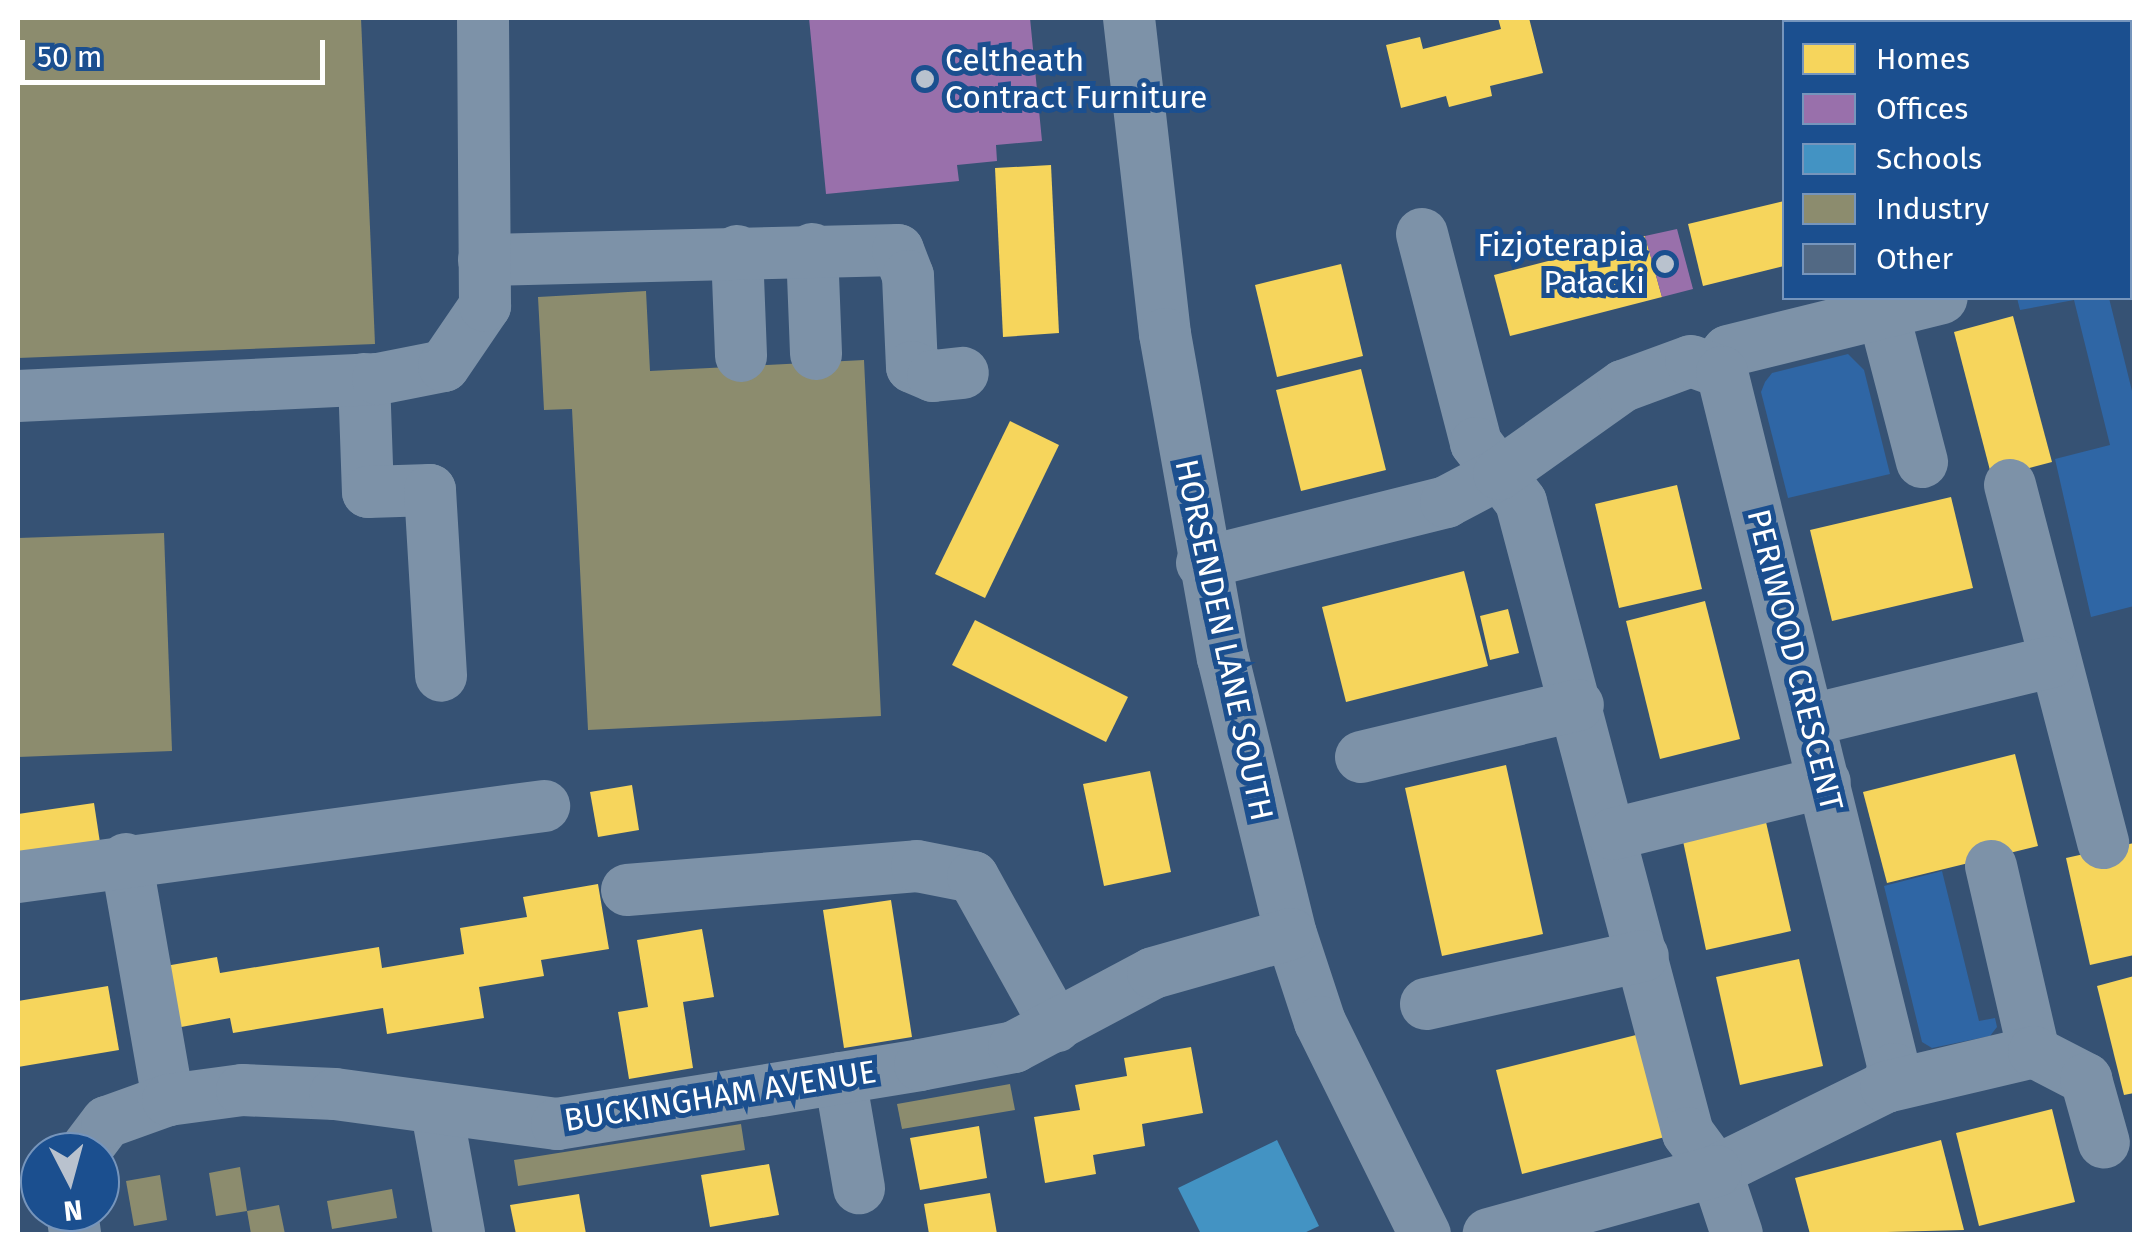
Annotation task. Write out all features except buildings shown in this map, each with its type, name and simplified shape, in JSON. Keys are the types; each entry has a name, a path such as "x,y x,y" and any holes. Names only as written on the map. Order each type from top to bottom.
{"street":[{"name":"HORSENDEN LANE SOUTH","path":"1129,18 1164,334 1202,563 1291,934 1343,1075 1424,1234"},
{"path":"18,396 364,379 444,366 484,306 483,42"},
{"path":"1422,234 1476,444 1522,502 1614,834 1688,1133 1716,1171 1737,1234"},
{"path":"484,260 812,248 898,250 908,276 912,367 933,376 963,373"},
{"path":"812,248 816,354"},
{"path":"737,251 741,356"},
{"path":"1202,563 1446,502 1499,474 1623,386 1691,361 1716,366 1728,351 1934,300"},
{"path":"1883,312 1922,462"},
{"name":"PERIWOOD CRESCENT","path":"1716,366 1811,720 1894,1070 1886,1087"},
{"path":"364,379 368,492 430,490 441,676"},
{"path":"2010,484 2051,662 2102,843"},
{"path":"1811,720 2051,662"},
{"path":"1362,757 1578,705"},
{"path":"1614,834 1825,782"},
{"path":"18,877 126,859 544,806"},
{"path":"126,859 168,1100"},
{"path":"628,890 917,866 974,878 1056,1026"},
{"path":"1991,866 2034,1052"},
{"name":"BUCKINGHAM AVENUE","path":"99,1132 106,1122 168,1100 242,1090 335,1094 438,1112 557,1124 840,1078 1014,1047 1153,974 1291,934"},
{"path":"1426,1004 1643,956"},
{"path":"1489,1234 1716,1171 1886,1087 2034,1052 2086,1079 2104,1143"},
{"path":"840,1078 859,1188"},
{"path":"438,1112 459,1233"}],"shaded area":[{"path":"2134,37 2134,246 2132,234"},
{"path":"2018,300 2074,300 2020,310"},
{"path":"2074,300 2109,300 2134,399 2134,606 2091,617 2055,459 2110,445"},
{"path":"1848,354 1864,370 1890,474 1788,498 1761,392 1765,382 1772,373"},
{"path":"1942,871 1979,1021 1995,1018 1997,1027 1990,1036 1932,1048 1922,1042 1884,886"}],"place":[{"name":"Celtheath Contract Furniture","path":"925,79"},
{"name":"Fizjoterapia Pałacki","path":"1665,264"}]}
